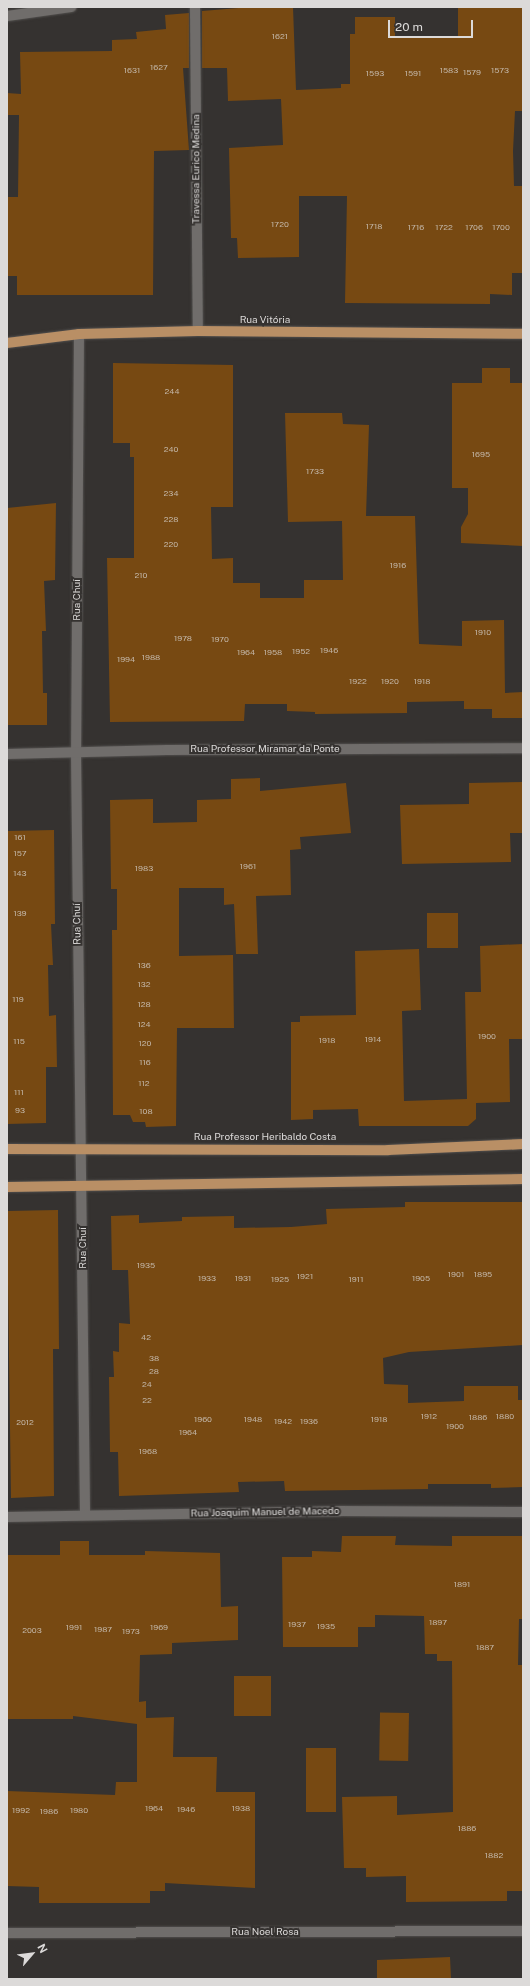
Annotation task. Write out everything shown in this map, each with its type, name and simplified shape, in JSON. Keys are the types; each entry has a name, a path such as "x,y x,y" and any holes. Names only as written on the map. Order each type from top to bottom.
{"main road":[{"name":"Rua Vitória","path":"7,342 79,334 198,332 523,334"},
{"name":"Rua Professor Heribaldo Costa","path":"7,1149 388,1150 523,1144"},
{"path":"7,1187 523,1179"}],"street":[{"path":"7,16 71,7"},
{"name":"Travessa Eurico Medina","path":"195,7 198,332"},
{"name":"Rua Chuí","path":"79,334 76,752 85,1514"},
{"name":"Rua Professor Miramar da Ponte","path":"7,754 523,748"},
{"name":"Rua Joaquim Manuel de Macedo","path":"7,1517 85,1514 523,1512"},
{"name":"Rua Noel Rosa","path":"7,1933 523,1931"}],"building":[{"path":"251,7 293,7 296,90 341,88 341,84 350,84 350,34 355,34 355,17 395,17 395,37 458,37 458,7 523,7 523,111 515,111 513,151 514,186 523,186 523,273 512,273 512,295 490,294 490,304 345,303 347,196 299,196 299,257 238,258 237,238 231,238 229,148 283,145 281,99 228,101 227,68 202,68 202,11"},
{"path":"189,13 189,68 183,68 189,150 154,151 153,295 17,295 17,276 7,276 7,197 18,197 19,115 7,115 7,93 21,94 20,52 112,51 112,40 137,39 136,32 166,29 165,15"},
{"path":"113,363 233,365 233,507 211,507 212,559 233,558 233,583 260,583 260,598 304,598 304,580 343,580 342,521 288,522 285,413 342,413 343,424 369,425 366,516 415,516 419,644 462,646 462,621 504,620 505,693 523,692 523,718 492,718 492,709 464,709 464,701 407,702 407,713 315,714 315,712 287,711 287,704 245,704 244,721 110,722 107,558 134,558 134,457 130,457 130,443 113,443"},
{"path":"482,368 510,368 510,383 523,383 523,546 461,543 461,527 468,514 468,488 452,488 452,383 482,383"},
{"path":"56,503 55,580 44,581 46,631 42,631 43,693 47,693 47,725 7,725 7,508"},
{"path":"260,778 260,791 346,783 351,833 300,837 301,849 290,850 291,895 256,896 258,954 236,954 234,904 224,905 224,888 179,888 179,956 233,955 234,1028 177,1028 176,1126 146,1127 145,1122 133,1122 130,1115 113,1115 112,930 117,930 117,889 111,889 110,800 153,799 153,823 197,822 197,800 231,799 231,779"},
{"path":"523,782 523,833 510,833 511,862 402,864 400,805 469,804 469,783"},
{"path":"54,830 55,924 51,924 53,965 48,965 49,1016 56,1015 57,1067 46,1067 46,1123 7,1124 7,831"},
{"path":"427,913 458,913 458,948 427,948"},
{"path":"523,944 523,1039 509,1039 510,1102 476,1103 476,1119 468,1126 359,1126 358,1109 313,1110 313,1119 291,1120 291,1022 300,1022 300,1016 356,1015 355,951 419,949 421,1010 402,1011 404,1101 467,1099 465,992 481,992 480,946"},
{"path":"405,1202 523,1202 523,1345 409,1352 383,1358 384,1384 408,1385 408,1403 464,1401 464,1386 518,1386 518,1400 523,1400 523,1487 491,1488 491,1484 428,1484 428,1489 285,1491 284,1481 238,1482 239,1492 119,1496 118,1452 110,1452 109,1377 114,1377 113,1351 119,1352 119,1323 130,1324 128,1270 112,1270 111,1216 139,1215 139,1223 182,1221 182,1217 234,1216 234,1228 291,1227 327,1224 326,1209 405,1207"},
{"path":"58,1210 59,1349 53,1349 54,1496 11,1498 7,1211"},
{"path":"342,1536 396,1536 395,1545 452,1546 452,1536 523,1536 523,1619 519,1619 518,1665 523,1665 523,1891 507,1891 507,1901 406,1902 406,1876 366,1877 366,1868 344,1868 342,1797 397,1796 397,1815 453,1812 452,1661 437,1661 437,1654 425,1654 424,1616 375,1615 375,1627 358,1627 358,1647 283,1647 282,1557 312,1557 312,1551 341,1552"},
{"path":"60,1541 89,1541 89,1555 145,1555 145,1551 220,1553 221,1607 238,1606 238,1640 172,1643 172,1654 140,1655 139,1702 146,1701 146,1718 174,1717 173,1757 217,1757 216,1792 255,1792 255,1888 165,1883 165,1891 150,1891 150,1903 39,1903 39,1887 7,1886 7,1791 115,1795 116,1782 137,1782 137,1724 73,1716 73,1719 7,1719 7,1555 60,1555"},
{"path":"234,1676 271,1676 271,1716 234,1716"},
{"path":"380,1712 409,1713 408,1761 379,1760"},
{"path":"306,1748 336,1748 336,1812 306,1812"},
{"path":"450,1957 451,1979 377,1979 377,1960"}]}
